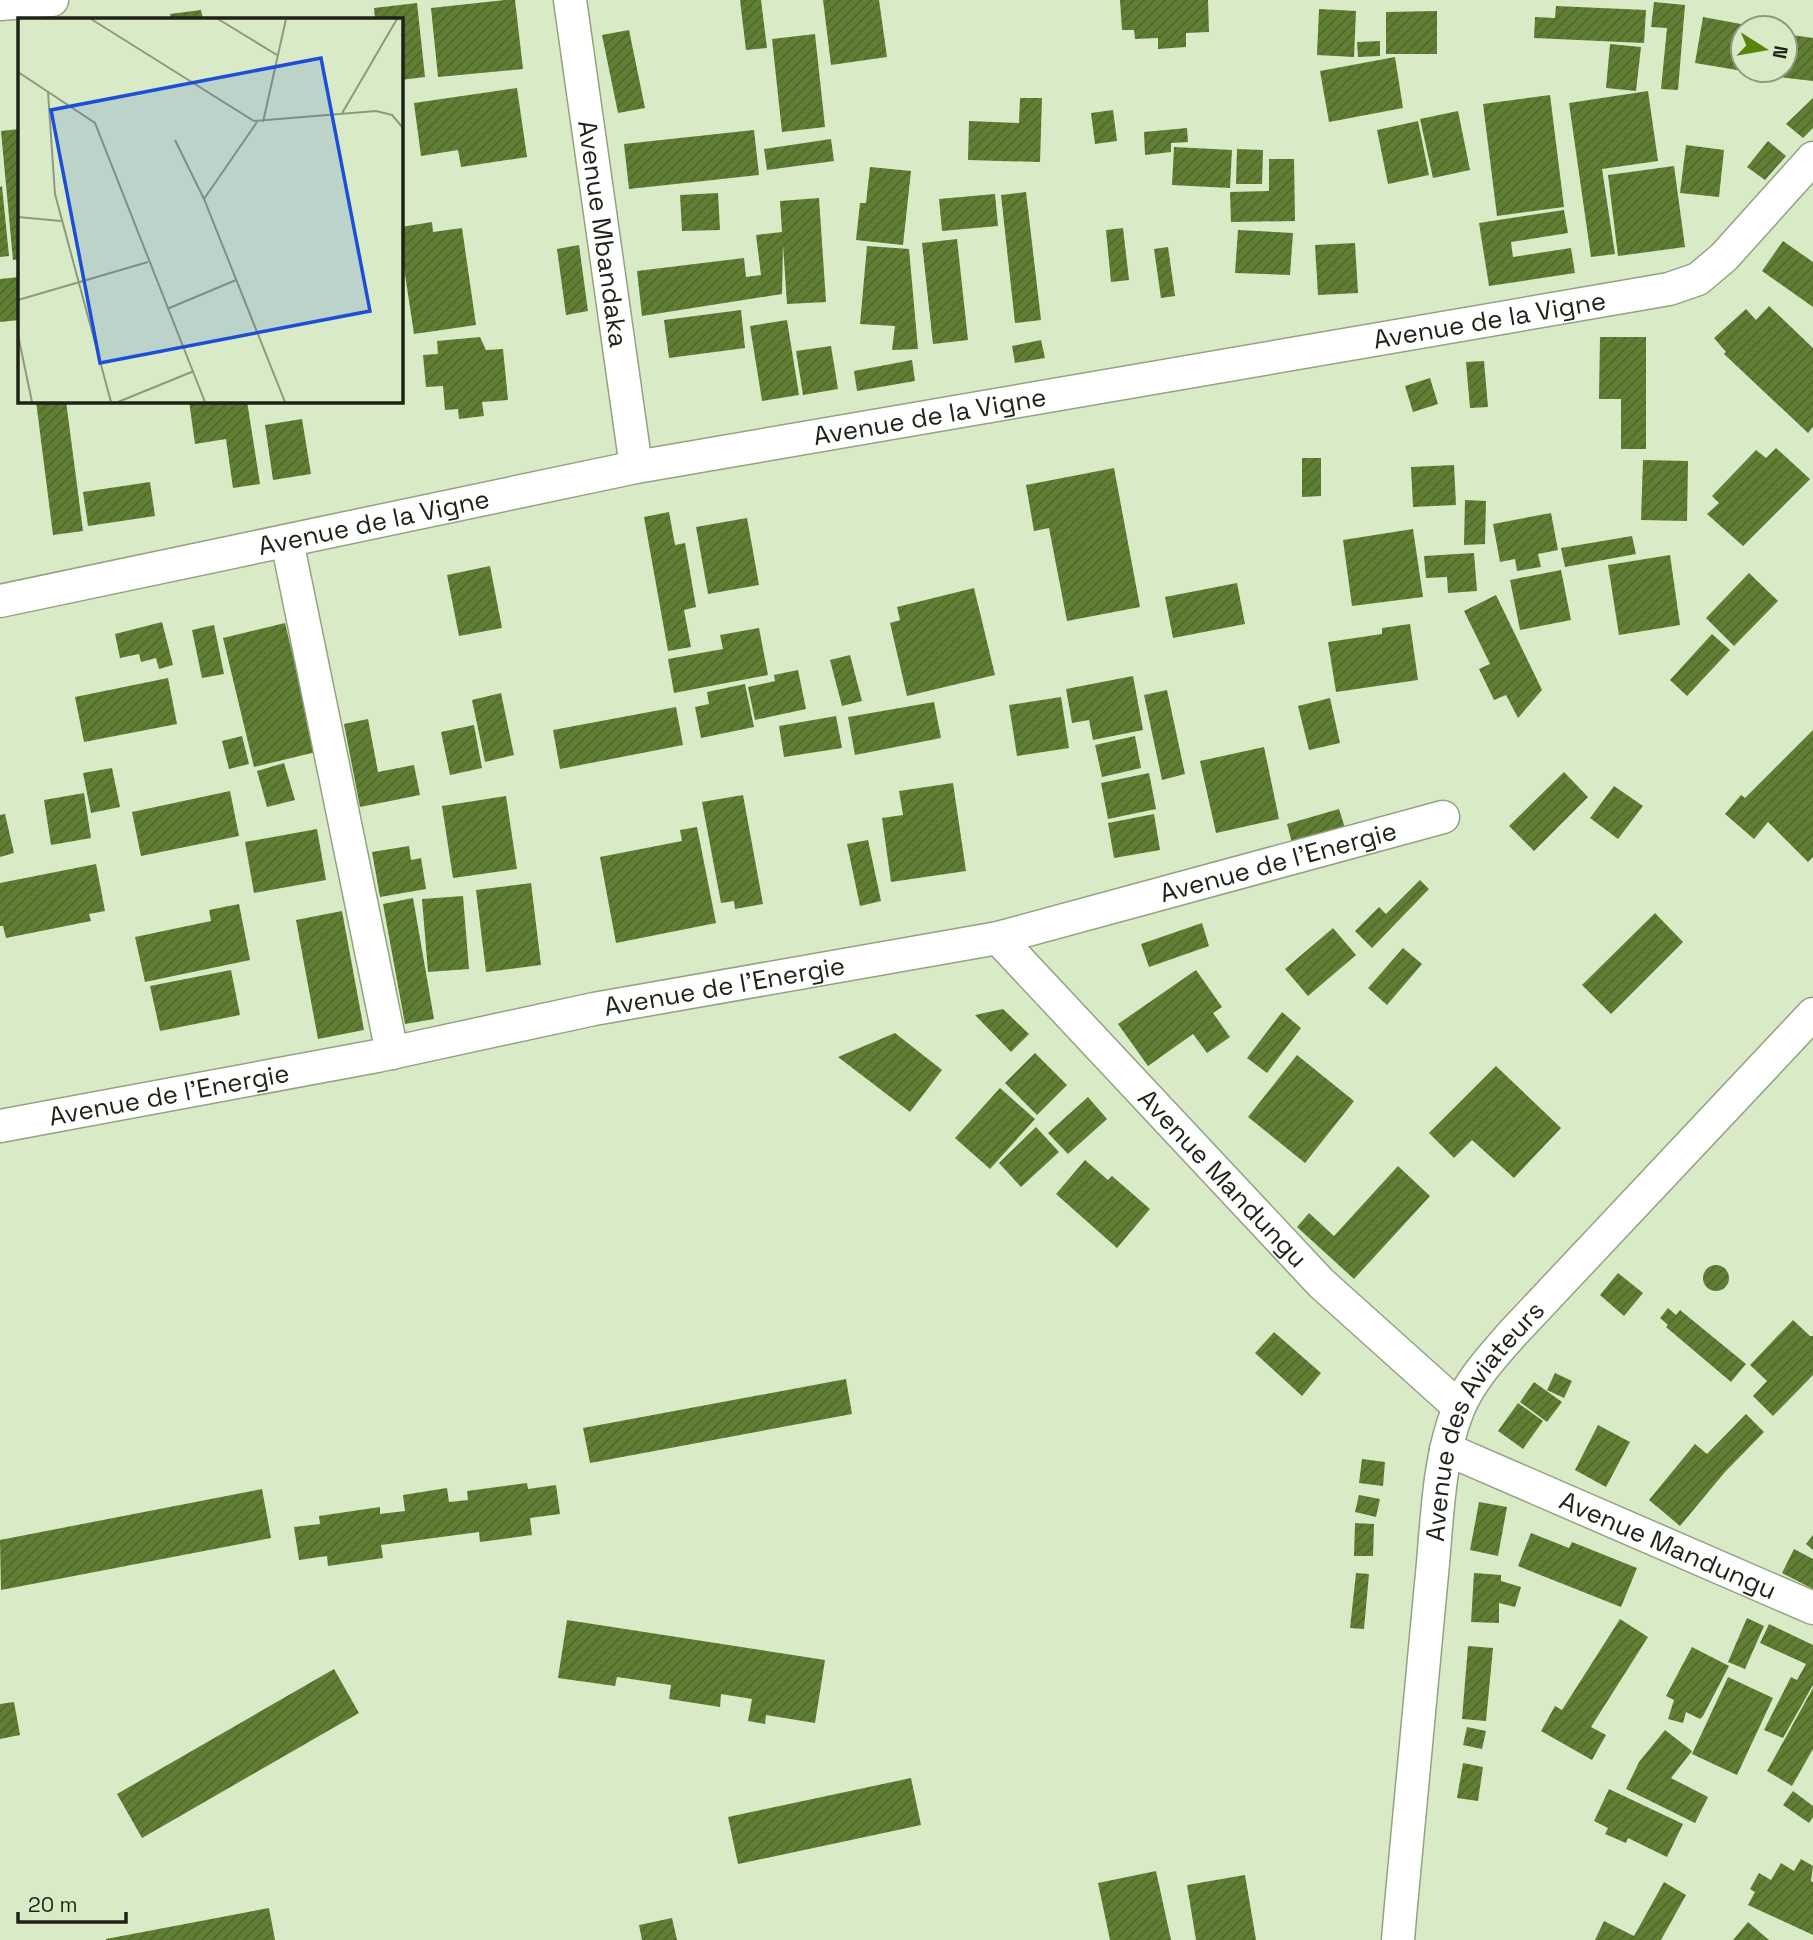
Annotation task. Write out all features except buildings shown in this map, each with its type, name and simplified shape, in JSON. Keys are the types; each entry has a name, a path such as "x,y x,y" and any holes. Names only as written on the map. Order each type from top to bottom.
{"street":[{"path":"0,4 52,0"},
{"name":"Avenue Mbandaka","path":"570,0 636,467"},
{"name":"Avenue de la Vigne","path":"0,601 636,467 1669,289 1698,279 1724,257 1813,158"},
{"path":"287,541 392,1052"},
{"name":"Avenue de l'Energie","path":"0,1126 392,1052 594,1009 998,938 1443,817"},
{"name":"Avenue Mandungu","path":"998,938 1321,1283 1459,1407"},
{"name":"Avenue des Aviateurs","path":"1398,1940 1446,1449 1459,1407 1483,1368 1513,1333 1813,1014"},
{"name":"Avenue Mandungu","path":"1446,1449 1813,1608"}]}
